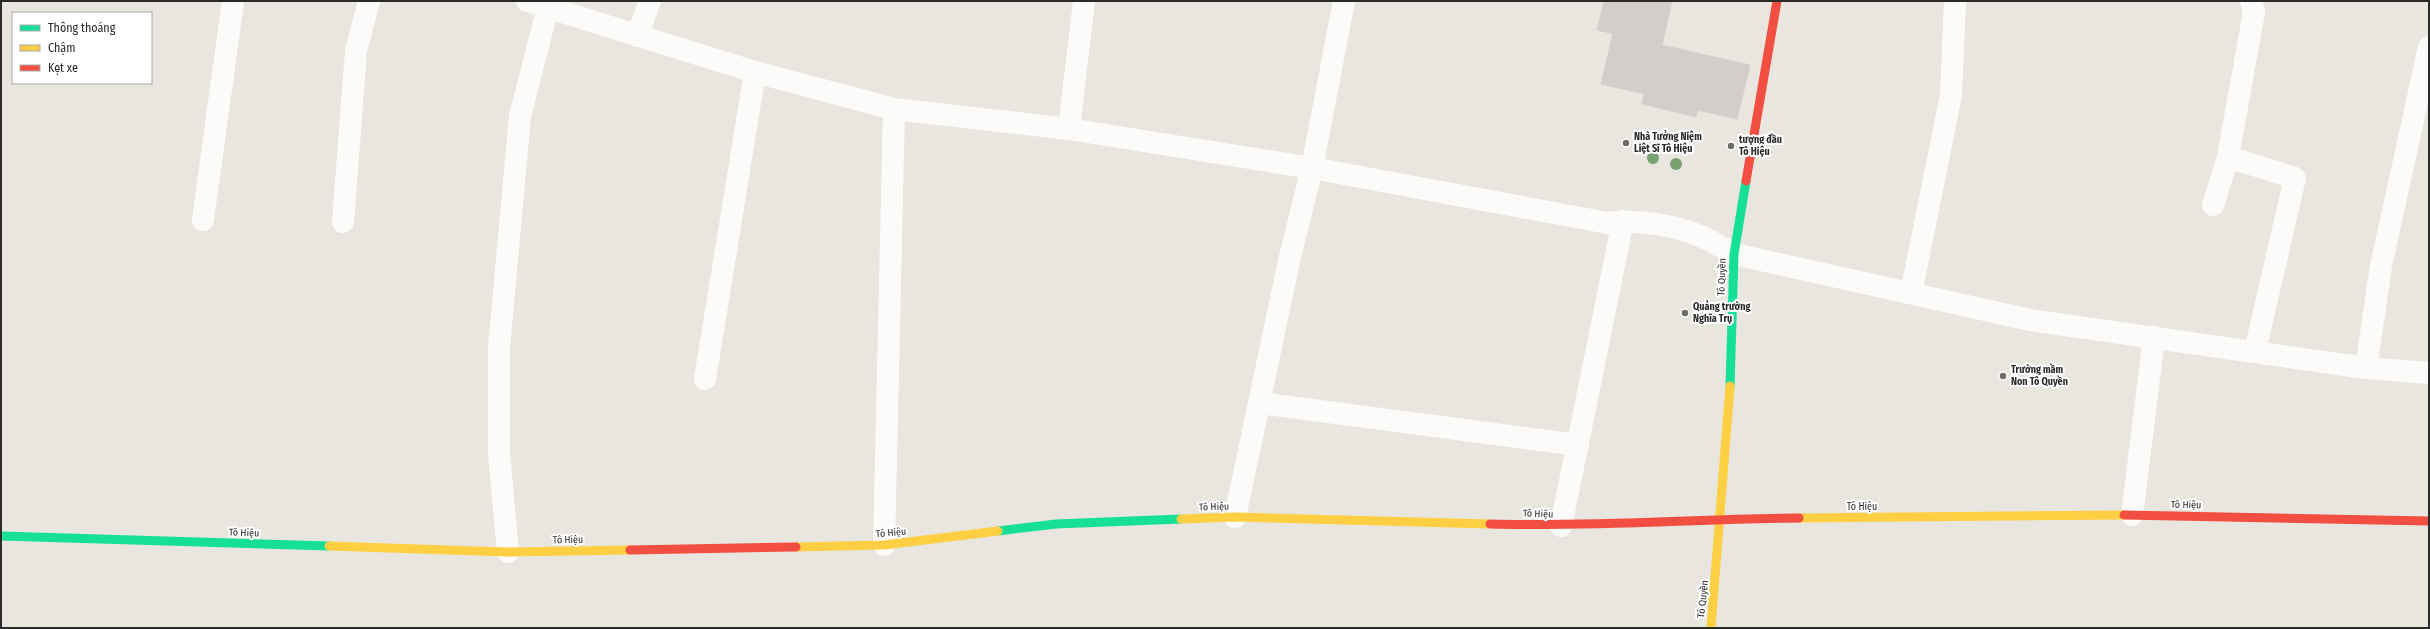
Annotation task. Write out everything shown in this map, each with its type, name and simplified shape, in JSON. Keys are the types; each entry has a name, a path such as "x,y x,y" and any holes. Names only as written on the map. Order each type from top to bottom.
{"main road":[{"name":"Tô Quyền","path":"1711,628 1731,376 1734,254 1776,1"},
{"name":"Tô Hiệu","path":"1,536 508,552 884,545 1056,524 1235,517 1561,526 1719,520 2132,515 2429,521"}],"street":[{"path":"203,220 233,1"},
{"path":"343,222 356,51 369,1"},
{"path":"527,1 548,7 572,8 637,36 755,72 894,109 1069,129 1312,168 1608,223 1623,221 1656,225 1699,236 1734,254 2030,320 2366,368 2429,373"},
{"path":"637,36 650,1"},
{"path":"1069,129 1084,1"},
{"path":"1235,517 1289,261 1312,168 1344,1"},
{"path":"1911,293 1951,95 1955,1"},
{"path":"2213,205 2228,157 2254,12 2251,1"},
{"path":"508,552 498,454 499,348 520,116 548,7"},
{"path":"2366,368 2381,266 2429,47"},
{"path":"705,379 755,72"},
{"path":"884,545 894,109"},
{"path":"2228,157 2295,178 2255,351"},
{"path":"1561,526 1623,221"},
{"path":"2132,515 2154,337"},
{"path":"1259,403 1578,445"}],"building":[{"path":"1604,1 1672,1 1662,45 1597,30"},
{"path":"1613,34 1750,65 1737,119 1697,110 1696,117 1642,104 1644,94 1601,84"}],"traffic: fast":[{"path":"1730,386 1734,254 1746,181"},
{"path":"998,531 1056,524 1181,519"},
{"path":"1,536 329,546"}],"traffic: slow":[{"path":"1711,628 1730,386"},
{"path":"1799,518 2124,515"},
{"path":"1181,519 1235,517 1490,524"},
{"path":"796,547 884,545 998,531"},
{"path":"329,546 508,552 630,550"}],"traffic: jam":[{"path":"1746,181 1777,1"},
{"path":"2124,515 2429,521"},
{"path":"1490,524 1606,524 1799,518"},
{"path":"630,550 796,547"}],"place":[{"name":"Nhà Tưởng Niệm Liệt Sĩ Tô Hiệu","path":"1626,143"},
{"name":"tượng đầu Tô Hiệu","path":"1731,146"},
{"name":"Quảng trường Nghĩa Trụ","path":"1685,313"},
{"name":"Trường mầm Non Tô Quyền","path":"2003,376"}]}
